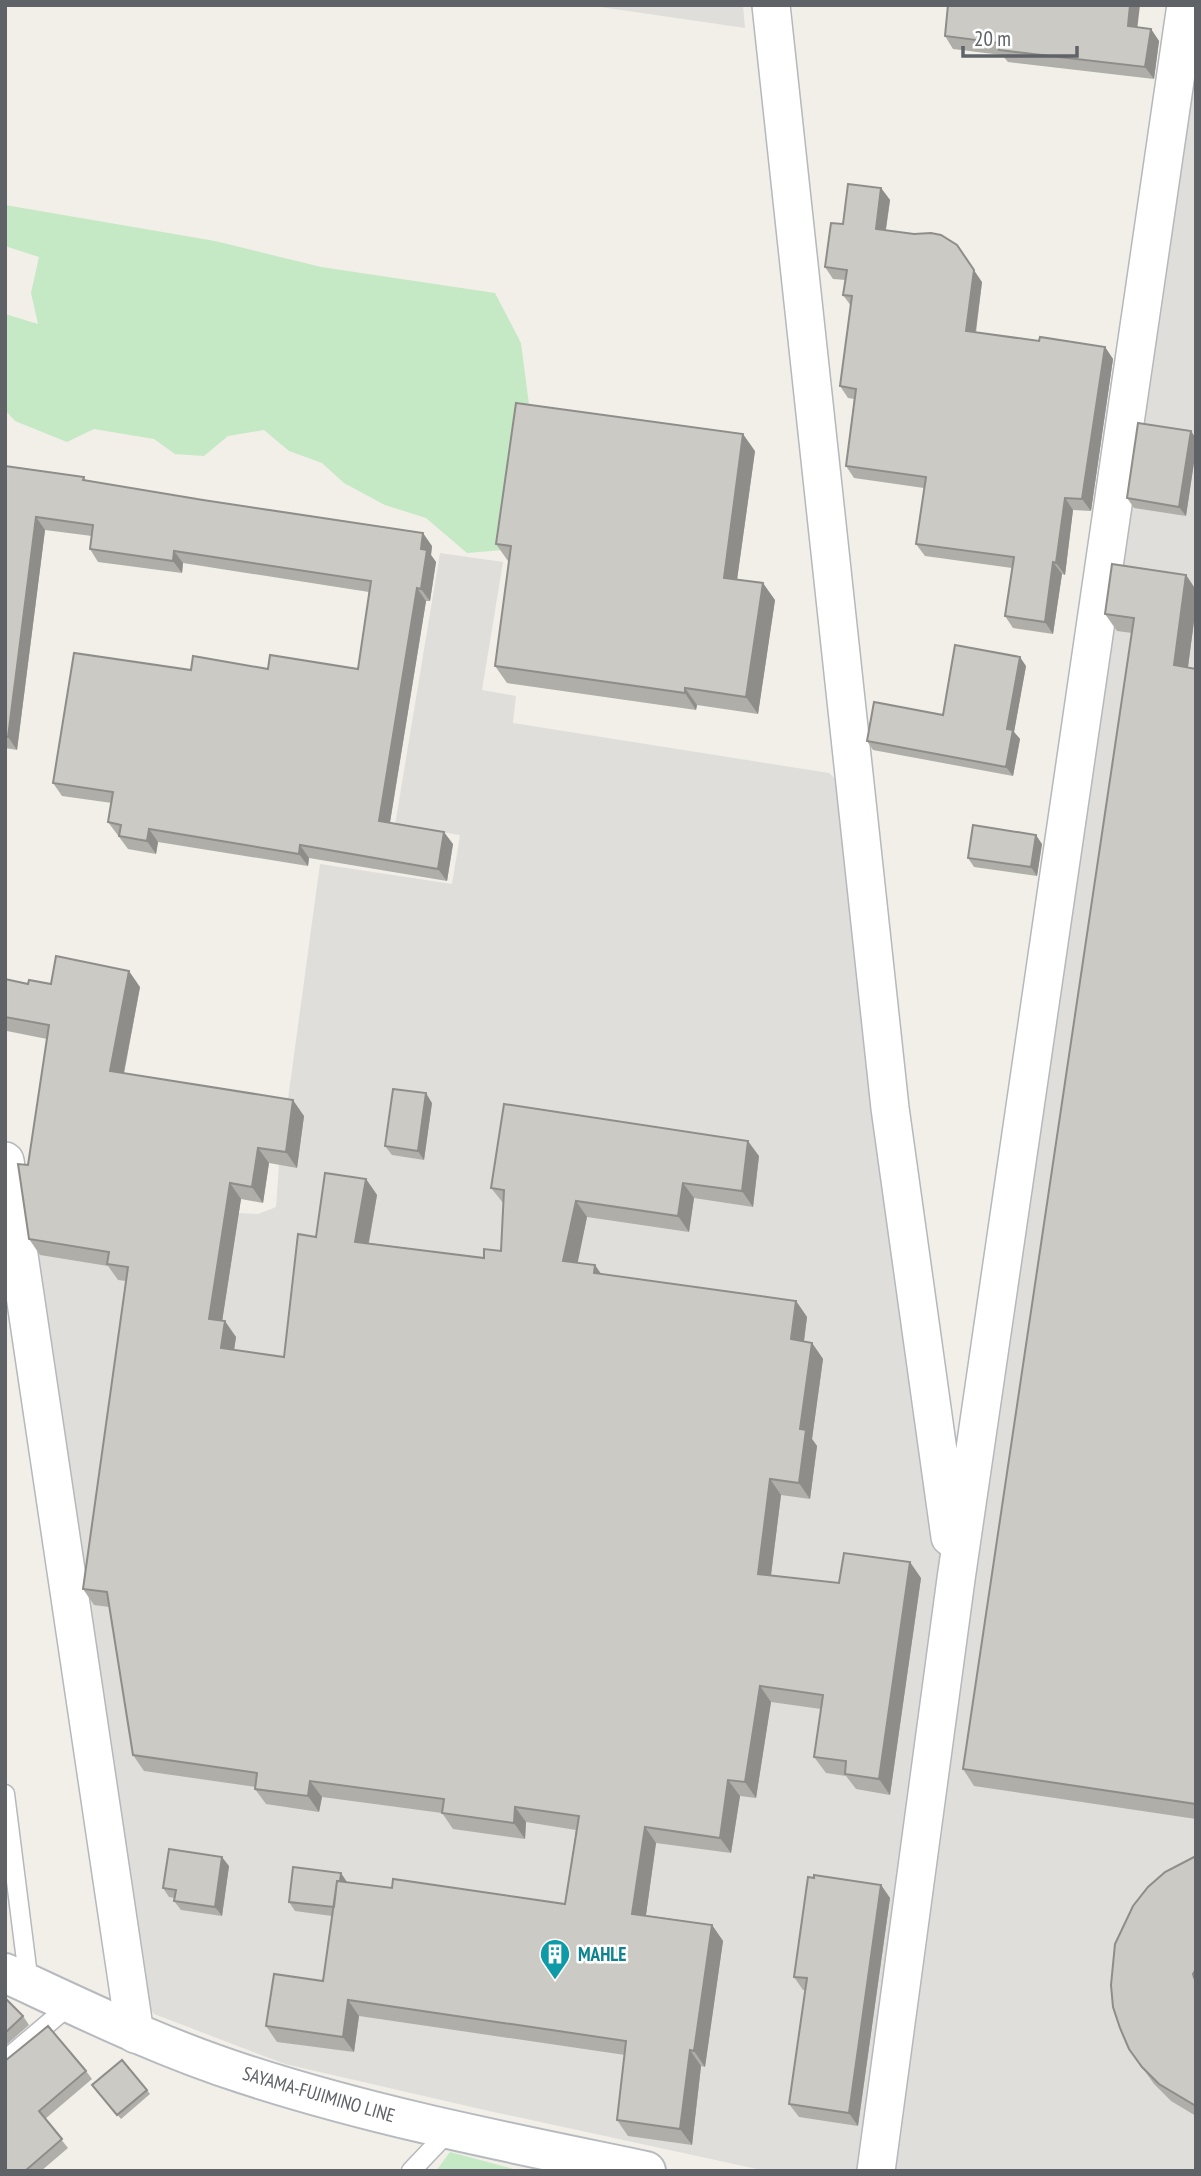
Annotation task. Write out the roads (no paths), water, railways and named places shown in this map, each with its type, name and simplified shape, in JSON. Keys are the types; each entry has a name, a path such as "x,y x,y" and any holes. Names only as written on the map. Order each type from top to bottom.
{"main road":[{"name":"SAYAMA-FUJIMINO LINE","path":"17,1979 135,2034 244,2074 450,2130 646,2171"}],"street":[{"path":"771,5 890,1108 956,1579"},
{"path":"876,2171 956,1579 1186,5"},
{"path":"5,1161 135,2034"}],"lane":[{"path":"5,1794 17,1979"},
{"path":"5,2060 70,2005"},
{"path":"411,2171 450,2130"}],"place":[{"name":"MAHLE","path":"555,1981"}]}
